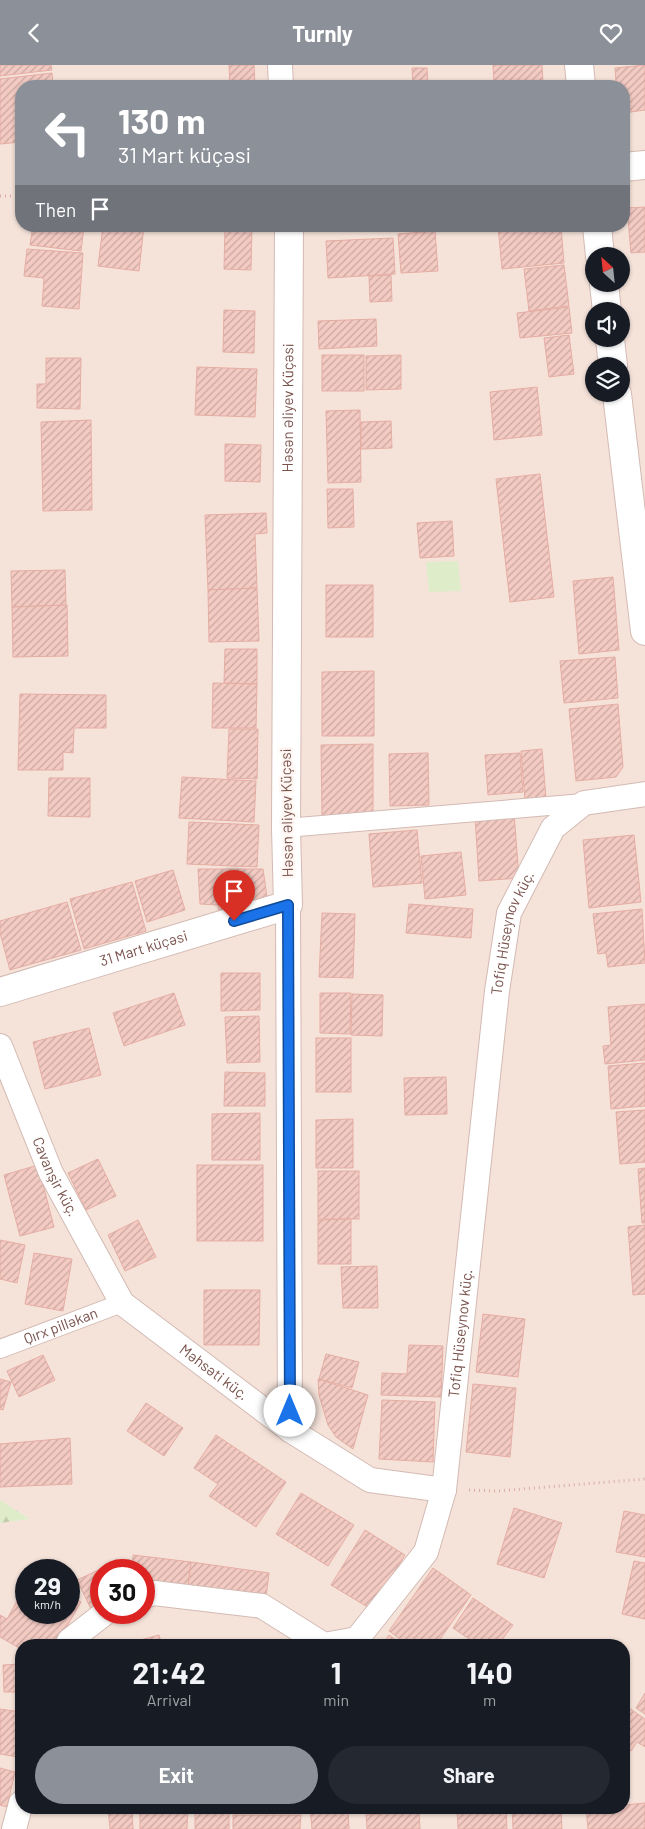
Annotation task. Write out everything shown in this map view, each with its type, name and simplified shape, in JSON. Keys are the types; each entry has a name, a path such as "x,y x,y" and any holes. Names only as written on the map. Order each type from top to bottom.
{"street":[{"path":"280,65 281,80"},
{"path":"579,65 580,80"},
{"path":"630,166 645,165"},
{"name":"Həsən Əliyev Küçəsi","path":"289,232 286,828 290,1430"},
{"path":"598,232 599,247"},
{"path":"618,402 645,631"},
{"path":"286,828 584,803 645,794"},
{"name":"Tofiq Hüseynov küç.","path":"356,1639 426,1552 444,1490 497,991 509,913 553,828 584,803"},
{"name":"31 Mart küçəsi","path":"0,992 288,905"},
{"name":"Cavanşir küç.","path":"0,1046 51,1173 122,1303"},
{"name":"Məhsəti küç.","path":"122,1303 290,1430 370,1480 444,1490"},
{"name":"Qırx pilləkan","path":"0,1349 122,1303"},
{"name":"Tofiq Hüseynov küç.","path":"155,1593 262,1607 314,1639"},
{"path":"72,1639 91,1624"},
{"path":"14,1829 18,1814"}],"path":[{"path":"0,196 15,196"},
{"path":"497,1491 645,1479"}],"shaded area":[{"path":"0,65 645,65 645,1829 0,1829 0,1523 30,1519 0,1500"}],"green space":[{"path":"458,561 461,591 429,592 426,562"},
{"path":"0,1500 30,1519 0,1523"}],"building":[{"path":"0,65 51,65 52,70 0,76"},
{"path":"229,65 254,65 255,80 230,80"},
{"path":"493,65 542,65 543,80 494,80"},
{"path":"645,65 645,110 630,112 630,80 616,80 615,68"},
{"path":"412,68 427,68 428,80 413,80"},
{"path":"52,73 53,80 15,80 15,143 0,144 0,79"},
{"path":"645,207 645,252 631,253 630,208"},
{"path":"32,232 83,232 81,251 30,245"},
{"path":"102,232 143,232 139,271 98,266"},
{"path":"225,232 252,232 251,270 224,269"},
{"path":"435,232 438,271 401,273 398,234"},
{"path":"499,232 561,232 564,263 502,269"},
{"path":"393,238 395,274 328,278 326,241"},
{"path":"27,249 83,253 79,309 42,306 44,278 24,276"},
{"path":"564,265 569,306 529,311 524,269"},
{"path":"391,275 392,301 370,302 369,276"},
{"path":"569,307 572,333 520,338 517,313"},
{"path":"224,310 255,311 254,353 223,352"},
{"path":"376,319 377,346 319,349 318,321"},
{"path":"569,335 574,374 549,377 544,338"},
{"path":"322,355 364,355 364,391 322,391"},
{"path":"401,355 401,389 366,390 366,356"},
{"path":"46,358 81,358 80,409 37,408 37,384 46,384"},
{"path":"197,367 257,369 255,417 195,415"},
{"path":"537,387 542,435 494,440 490,392"},
{"path":"360,410 361,482 328,483 326,411"},
{"path":"91,420 92,510 43,511 41,422"},
{"path":"391,421 392,448 361,449 361,422"},
{"path":"225,444 261,445 260,482 225,481"},
{"path":"540,474 554,597 510,602 496,479"},
{"path":"327,489 353,489 354,527 328,528"},
{"path":"266,513 267,533 255,534 257,588 208,590 205,515"},
{"path":"452,521 454,556 420,558 417,523"},
{"path":"65,570 66,605 12,607 11,571"},
{"path":"613,577 619,650 579,654 573,581"},
{"path":"326,585 373,585 373,637 326,637"},
{"path":"257,588 259,641 209,642 208,590"},
{"path":"67,605 68,656 13,657 12,607"},
{"path":"225,649 257,649 257,684 224,683"},
{"path":"615,657 618,698 564,703 560,661"},
{"path":"374,671 374,736 322,736 322,672"},
{"path":"213,683 257,684 256,728 212,728"},
{"path":"20,694 106,695 106,728 74,728 73,753 63,752 63,770 18,770"},
{"path":"618,704 623,767 616,777 576,781 569,709"},
{"path":"229,729 258,729 257,779 227,778"},
{"path":"373,744 373,815 322,816 321,745"},
{"path":"542,749 546,799 525,800 521,751"},
{"path":"428,753 429,805 390,806 389,754"},
{"path":"520,753 523,792 488,795 485,755"},
{"path":"182,777 256,781 254,822 179,818"},
{"path":"49,778 90,778 90,817 48,816"},
{"path":"514,813 519,878 479,881 475,816"},
{"path":"189,822 259,825 257,867 187,864"},
{"path":"417,830 422,883 373,887 369,834"},
{"path":"634,835 641,902 589,908 583,840"},
{"path":"461,852 466,895 425,899 421,856"},
{"path":"198,869 263,869 268,904 219,921 218,905 200,904"},
{"path":"173,870 185,910 147,922 135,881"},
{"path":"132,882 146,931 84,949 70,899"},
{"path":"67,902 81,950 10,970 0,933 0,921"},
{"path":"409,904 473,909 471,938 406,933"},
{"path":"642,909 645,963 608,967 606,953 598,954 593,914"},
{"path":"322,913 355,914 353,978 319,977"},
{"path":"221,973 260,973 260,1010 221,1011"},
{"path":"174,993 185,1025 124,1046 113,1013"},
{"path":"320,993 351,993 350,1034 320,1033"},
{"path":"352,994 383,995 382,1036 351,1035"},
{"path":"645,1004 645,1060 605,1064 603,1046 611,1045 608,1007"},
{"path":"259,1016 260,1062 227,1063 225,1017"},
{"path":"89,1028 101,1075 45,1089 33,1042"},
{"path":"316,1038 351,1038 351,1092 316,1092"},
{"path":"645,1063 645,1106 611,1109 608,1066"},
{"path":"225,1072 265,1073 265,1106 224,1106"},
{"path":"446,1077 447,1114 405,1115 404,1078"},
{"path":"645,1110 645,1162 620,1164 616,1112"},
{"path":"260,1113 260,1160 212,1160 212,1114"},
{"path":"353,1119 353,1168 316,1168 316,1120"},
{"path":"98,1159 116,1196 86,1210 68,1173"},
{"path":"38,1165 54,1227 20,1236 4,1175"},
{"path":"197,1165 263,1165 263,1241 197,1241"},
{"path":"645,1168 645,1223 642,1223 638,1169"},
{"path":"318,1171 359,1171 359,1219 318,1219"},
{"path":"351,1219 351,1264 318,1264 318,1220"},
{"path":"138,1220 156,1257 125,1271 108,1235"},
{"path":"645,1225 645,1294 633,1295 628,1227"},
{"path":"0,1240 25,1245 17,1283 0,1279"},
{"path":"34,1253 72,1259 63,1311 25,1304"},
{"path":"377,1266 378,1308 343,1308 341,1267"},
{"path":"204,1290 260,1290 259,1345 204,1345"},
{"path":"483,1314 525,1319 518,1377 476,1372"},
{"path":"409,1345 443,1346 441,1397 381,1395 382,1373 407,1374"},
{"path":"326,1354 359,1362 352,1388 319,1379"},
{"path":"43,1355 55,1380 19,1397 7,1371"},
{"path":"0,1379 11,1382 3,1410 0,1409"},
{"path":"318,1379 368,1395 353,1449 336,1437 328,1425 319,1395"},
{"path":"473,1384 516,1388 510,1457 466,1452"},
{"path":"382,1400 435,1402 433,1462 379,1459"},
{"path":"146,1403 183,1428 164,1456 127,1431"},
{"path":"216,1435 286,1482 256,1527 209,1496 218,1484 194,1468"},
{"path":"70,1438 72,1484 0,1487 0,1444"},
{"path":"301,1493 354,1525 328,1566 276,1534"},
{"path":"514,1508 562,1523 544,1578 497,1564"},
{"path":"624,1511 645,1515 645,1557 616,1552"},
{"path":"365,1530 405,1555 371,1609 331,1585"},
{"path":"133,1555 191,1562 188,1587 155,1583 155,1559 133,1559"},
{"path":"634,1561 645,1563 645,1619 622,1614"},
{"path":"191,1562 269,1573 266,1597 188,1587"},
{"path":"433,1568 471,1595 440,1639 400,1639 389,1631"},
{"path":"90,1574 90,1607 80,1586 80,1579"},
{"path":"473,1598 513,1625 502,1639 469,1639 453,1628"},
{"path":"15,1605 15,1624 68,1624 59,1639 15,1639 15,1646 0,1637 0,1615 7,1619"},
{"path":"159,1635 160,1639 144,1639"},
{"path":"389,1635 395,1639 386,1639"},
{"path":"15,1664 15,1692 4,1692 3,1665"},
{"path":"645,1693 645,1714 636,1708"},
{"path":"0,1709 15,1711 15,1756 0,1754"},
{"path":"630,1709 645,1719 645,1747 637,1742 631,1751"},
{"path":"0,1768 15,1772 7,1807 0,1805"},
{"path":"645,1803 645,1829 588,1829 587,1814 630,1814 630,1804"},
{"path":"109,1814 132,1814 133,1829 110,1829"},
{"path":"140,1814 188,1814 187,1829 140,1829"},
{"path":"195,1814 229,1814 229,1829 195,1829"},
{"path":"311,1814 348,1814 349,1829 312,1829"},
{"path":"419,1814 420,1829 367,1829 366,1815"},
{"path":"457,1814 506,1814 507,1829 458,1829"},
{"path":"512,1814 561,1814 562,1829 513,1829"},
{"path":"233,1815 301,1815 300,1829 233,1829"}],"route":[{"path":"234,921 288,905 290,1411"}]}
